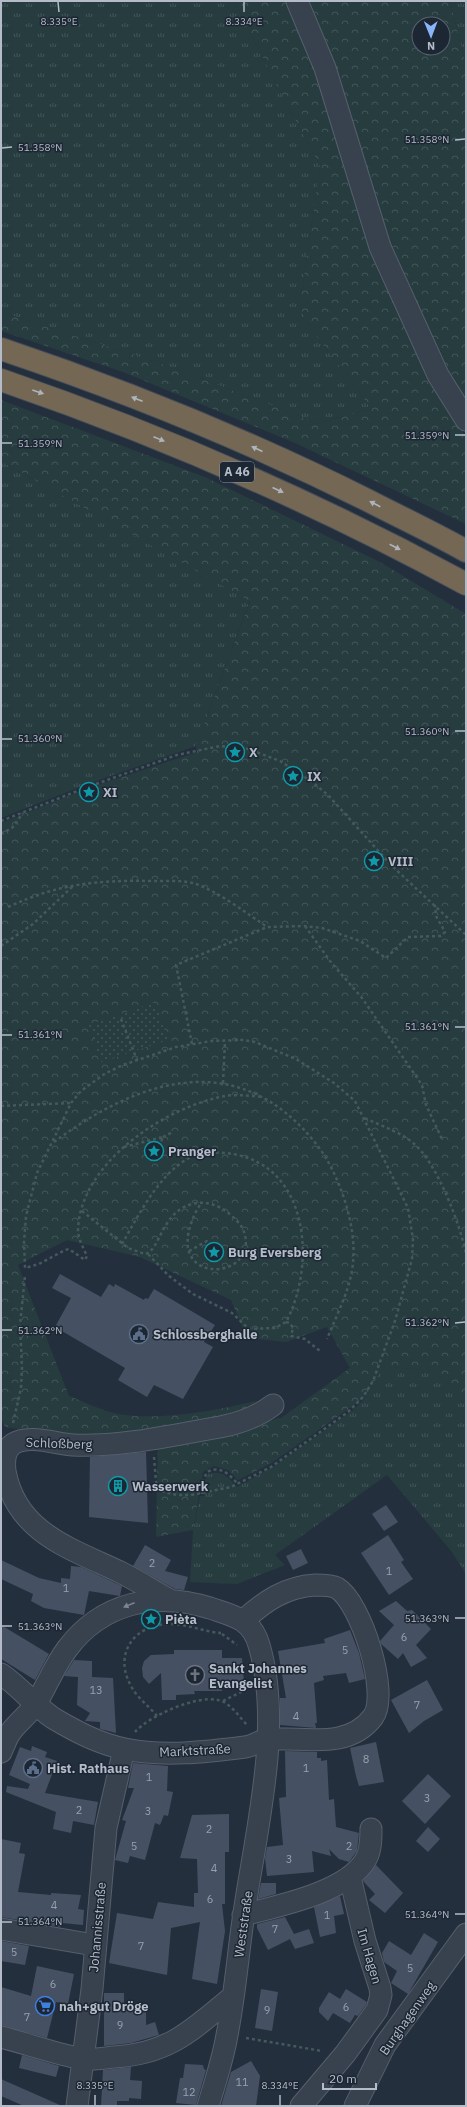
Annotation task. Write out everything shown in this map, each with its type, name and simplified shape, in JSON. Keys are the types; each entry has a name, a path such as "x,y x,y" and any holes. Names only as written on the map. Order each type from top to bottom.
{"highway":[{"name":"A 46","path":"1,349 70,372 198,423 324,479 448,540 466,551"},
{"name":"A 46","path":"1,380 80,407 211,459 339,518 465,584"}],"street":[{"path":"297,1 325,68 380,246 438,375 466,420"},
{"name":"Schloßberg","path":"168,1599 121,1573 59,1544 32,1524 14,1496 6,1474 5,1455 13,1444 28,1440 72,1445 109,1444 238,1424 259,1416 273,1405"},
{"path":"1,1752 10,1733 35,1705 66,1650 87,1628 104,1616 131,1603 168,1599 204,1607 244,1620 270,1599 297,1587 317,1585 337,1588 347,1596 363,1627 378,1688 378,1706 374,1716 361,1729 343,1738 267,1739"},
{"name":"Weststraße","path":"208,2106 227,2035 243,1915 262,1799 267,1739 268,1705 263,1659 253,1630 244,1620"},
{"name":"Marktstraße","path":"1,1674 14,1683 35,1705 85,1736 184,1752 246,1747 267,1739"},
{"name":"Johannisstraße","path":"77,2106 92,1989 94,1945 106,1828 129,1742"},
{"path":"243,1915 311,1895 350,1876 366,1859 370,1849 371,1829"},
{"name":"Im Hagen","path":"301,2106 345,2054 377,2010 381,1995 365,1941 350,1876"},
{"path":"1,1929 94,1945"},
{"name":"Burghagenweg","path":"355,2106 385,2045 466,1934"},
{"path":"1,2037 84,2059 124,2057 159,2049 189,2033 232,1997"}],"path":[{"path":"1,821 111,778 177,756 220,746 248,749 285,764 328,795 391,865 466,935"},
{"path":"1,834 12,828 24,812"},
{"path":"8,908 32,897 74,885 107,880 166,881 196,884 267,927"},
{"path":"1,946 33,924 74,885"},
{"path":"192,1044 176,965 267,927 304,926 322,928 360,941 386,958 408,937 441,936 444,932 436,916 435,905"},
{"path":"304,926 330,961 362,998 422,1085 426,1105 442,1139"},
{"path":"122,1019 137,1060"},
{"path":"223,1083 225,1041"},
{"path":"152,1438 156,1482 159,1489 177,1495 202,1494 238,1484 271,1466 348,1412 363,1397 381,1364 412,1258 413,1239 408,1208 381,1157 355,1101 334,1083 296,1060 255,1042 225,1041 192,1044 137,1060 106,1073 90,1083 71,1103 54,1142 37,1172 29,1203 24,1235 25,1268 39,1264 69,1249 86,1260 87,1256 78,1231 82,1211 92,1183 122,1148 158,1122 196,1104 226,1096 264,1097"},
{"path":"54,1142 85,1119 124,1100 163,1086 181,1082 202,1081 223,1083 264,1097 286,1113 300,1126 325,1155 337,1179 346,1209 351,1234 353,1261 349,1284 327,1339"},
{"path":"1,1106 71,1103"},
{"path":"364,1118 411,1141 424,1154 458,1221 466,1253"},
{"path":"122,1148 163,1137 173,1132"},
{"path":"158,1149 163,1137"},
{"path":"82,1211 122,1244 134,1251 148,1254 158,1266 193,1294 228,1310 249,1328 275,1328 286,1322 300,1289 303,1253 300,1227 291,1196 270,1171 250,1159 231,1154 211,1152 190,1158 170,1173 142,1208 122,1244"},
{"path":"148,1254 176,1210 186,1204 202,1202 216,1205 240,1224 245,1235 245,1253 231,1265 212,1269 199,1265 189,1251 188,1237 198,1208 202,1202"},
{"path":"189,1251 207,1240 210,1243"},
{"path":"13,1444 13,1423 20,1388 22,1367 20,1325 25,1276"},
{"path":"286,1322 290,1323 293,1328 291,1336 305,1339 320,1351"},
{"path":"202,1494 202,1483 207,1472 211,1469 215,1468 228,1473 238,1484"},
{"path":"221,1633 244,1620"},
{"path":"157,1716 135,1693 125,1673 124,1655 132,1639 149,1627 170,1624 196,1626 221,1633 241,1648"},
{"path":"222,1702 243,1691 249,1679"},
{"path":"129,1742 139,1728 157,1716 197,1701 217,1700 222,1702 229,1706 248,1727"},
{"path":"227,2035 345,2054"}],"green space":[{"path":"1,1 234,1 320,166 300,306 308,325 372,409 317,423 171,367 1,312"},
{"path":"234,1 450,1 466,66 466,403 429,378 466,437 466,524 295,443 123,372 1,331 1,312 171,367 317,423 372,409 308,325 300,306 320,166"},
{"path":"450,1 466,1 466,66"},
{"path":"1,400 205,477 380,562 466,614 466,1398 432,1371 383,1366 367,1396 270,1464 238,1480 228,1470 214,1466 203,1472 193,1530 156,1537 158,1442 281,1418 350,1368 327,1327 286,1342 247,1338 231,1300 140,1257 67,1240 18,1265 69,1396 106,1411 134,1416 169,1416 187,1414 255,1401 256,1410 184,1427 74,1437 5,1427 1,1418 1,823 86,789 197,752 196,746 250,601 1,461"},
{"path":"1,461 250,600 196,746 85,785 1,818"},
{"path":"155,1002 168,1040 101,1062 89,1025"},
{"path":"382,1366 432,1371 466,1398 466,1574 452,1552 387,1475 275,1555 285,1565 237,1584 190,1582 193,1530 200,1496 204,1496 203,1484 208,1474 217,1473 224,1475 237,1487 273,1467 353,1410 367,1396"}],"building":[{"name":"Schlossberghalle","path":"60,1274 101,1297 109,1284 114,1287 115,1284 144,1300 145,1298 148,1299 154,1289 215,1325 204,1342 213,1347 183,1399 154,1385 147,1397 118,1380 125,1368 55,1327 71,1298 52,1288"},
{"name":"Wasserwerk","path":"146,1452 148,1523 89,1517 90,1457"},
{"path":"386,1505 398,1522 384,1531 372,1514"},
{"path":"388,1535 404,1560 401,1562 413,1579 389,1595 361,1553"},
{"path":"145,1545 171,1560 165,1571 188,1577 184,1590 175,1589 133,1566"},
{"path":"301,1549 308,1563 293,1570 286,1556"},
{"path":"1,1560 39,1578 61,1583 61,1578 70,1579 71,1566 81,1567 122,1586 120,1596 89,1591 84,1615 44,1608 31,1601 33,1594 1,1579"},
{"path":"396,1601 407,1611 412,1610 431,1629 416,1645 427,1658 411,1667 403,1653 398,1659 381,1644 380,1641 394,1625 379,1611"},
{"path":"1,1625 49,1654 35,1680 1,1659"},
{"path":"350,1630 359,1653 365,1679 349,1683 346,1673 323,1676 324,1680 314,1683 317,1723 315,1723 316,1728 280,1725 280,1698 286,1698 278,1651 325,1643 324,1639"},
{"name":"Sankt Johannes Evangelist","path":"174,1650 222,1650 222,1658 242,1658 244,1683 222,1683 222,1691 194,1691 195,1694 176,1695 176,1700 162,1700 161,1673 149,1684 143,1677 142,1668 144,1661 151,1655 174,1654"},
{"path":"74,1660 92,1661 92,1677 113,1678 116,1733 100,1729 100,1722 85,1721 90,1713 77,1705 78,1677 64,1676"},
{"path":"427,1680 443,1710 424,1721 409,1733 391,1700"},
{"path":"376,1742 384,1782 359,1786 350,1748"},
{"path":"32,1746 47,1752 45,1757 57,1761 45,1793 98,1802 94,1825 73,1821 71,1833 53,1829 56,1812 6,1792 7,1786 28,1789 30,1784 9,1775 20,1747 31,1751"},
{"path":"285,1751 317,1752 317,1758 321,1758 321,1761 327,1760 329,1800 334,1799 336,1827 359,1833 357,1851 349,1862 339,1859 329,1849 331,1856 312,1851 314,1872 267,1876 265,1858 267,1847 283,1845 279,1798 286,1797"},
{"path":"133,1763 168,1766 167,1791 173,1792 168,1816 164,1815 160,1825 155,1823 145,1860 130,1856 128,1863 115,1860 126,1821 122,1820 134,1788 128,1788"},
{"path":"428,1774 451,1796 425,1824 402,1801"},
{"path":"229,1814 229,1852 225,1852 225,1904 222,1904 225,1931 217,1984 192,1979 200,1922 171,1928 167,1975 109,1963 117,1913 153,1919 158,1902 194,1907 194,1893 198,1893 197,1859 180,1858 192,1815"},
{"path":"428,1827 440,1839 428,1852 416,1841"},
{"path":"1,1839 21,1843 19,1853 25,1854 18,1892 51,1895 51,1893 81,1895 78,1909 84,1910 83,1925 62,1923 61,1927 1,1917"},
{"path":"376,1865 403,1893 385,1913 369,1900 375,1894 363,1881"},
{"path":"261,1883 276,1883 276,1894 258,1899"},
{"path":"340,1896 344,1914 334,1916 336,1933 320,1937 314,1907"},
{"path":"285,1917 294,1934 309,1929 314,1943 295,1949 290,1939 268,1950 257,1928 257,1924"},
{"path":"424,1933 438,1942 408,1994 391,1983 397,1971 384,1962 382,1953 389,1941 411,1955"},
{"path":"1,1941 29,1946 25,1965 1,1961"},
{"path":"37,1966 74,1974 68,2004 56,2002 47,2038 1,2025 1,1987 31,1996"},
{"path":"261,1989 278,1992 272,2031 255,2028"},
{"path":"346,1989 367,2002 366,2005 358,2016 355,2015 350,2023 333,2013 328,2021 319,2012 319,2008 329,1992 340,1999"},
{"path":"104,1993 124,1993 124,2006 146,2005 146,2025 155,2022 159,2035 131,2043 104,2046"},
{"path":"22,2055 59,2066 56,2077 19,2068"},
{"path":"251,2061 260,2076 256,2106 221,2106 231,2072"},
{"path":"185,2064 203,2065 204,2069 206,2070 196,2105 176,2103 180,2078 183,2078"},
{"path":"131,2067 130,2080 142,2081 141,2099 129,2098 129,2101 117,2101 117,2106 101,2106 103,2070"},
{"path":"1,2079 62,2106 24,2106 1,2096"}],"place":[{"name":"X","path":"235,752"},
{"name":"IX","path":"293,776"},
{"name":"XI","path":"89,792"},
{"name":"VIII","path":"374,861"},
{"name":"Pranger","path":"154,1151"},
{"name":"Burg Eversberg","path":"214,1252"},
{"name":"Schlossberghalle","path":"139,1334"},
{"name":"Wasserwerk","path":"118,1486"},
{"name":"Pièta","path":"151,1619"},
{"name":"Sankt Johannes Evangelist","path":"195,1675"},
{"name":"Hist. Rathaus","path":"33,1768"},
{"name":"nah+gut Dröge","path":"45,2006"}]}
